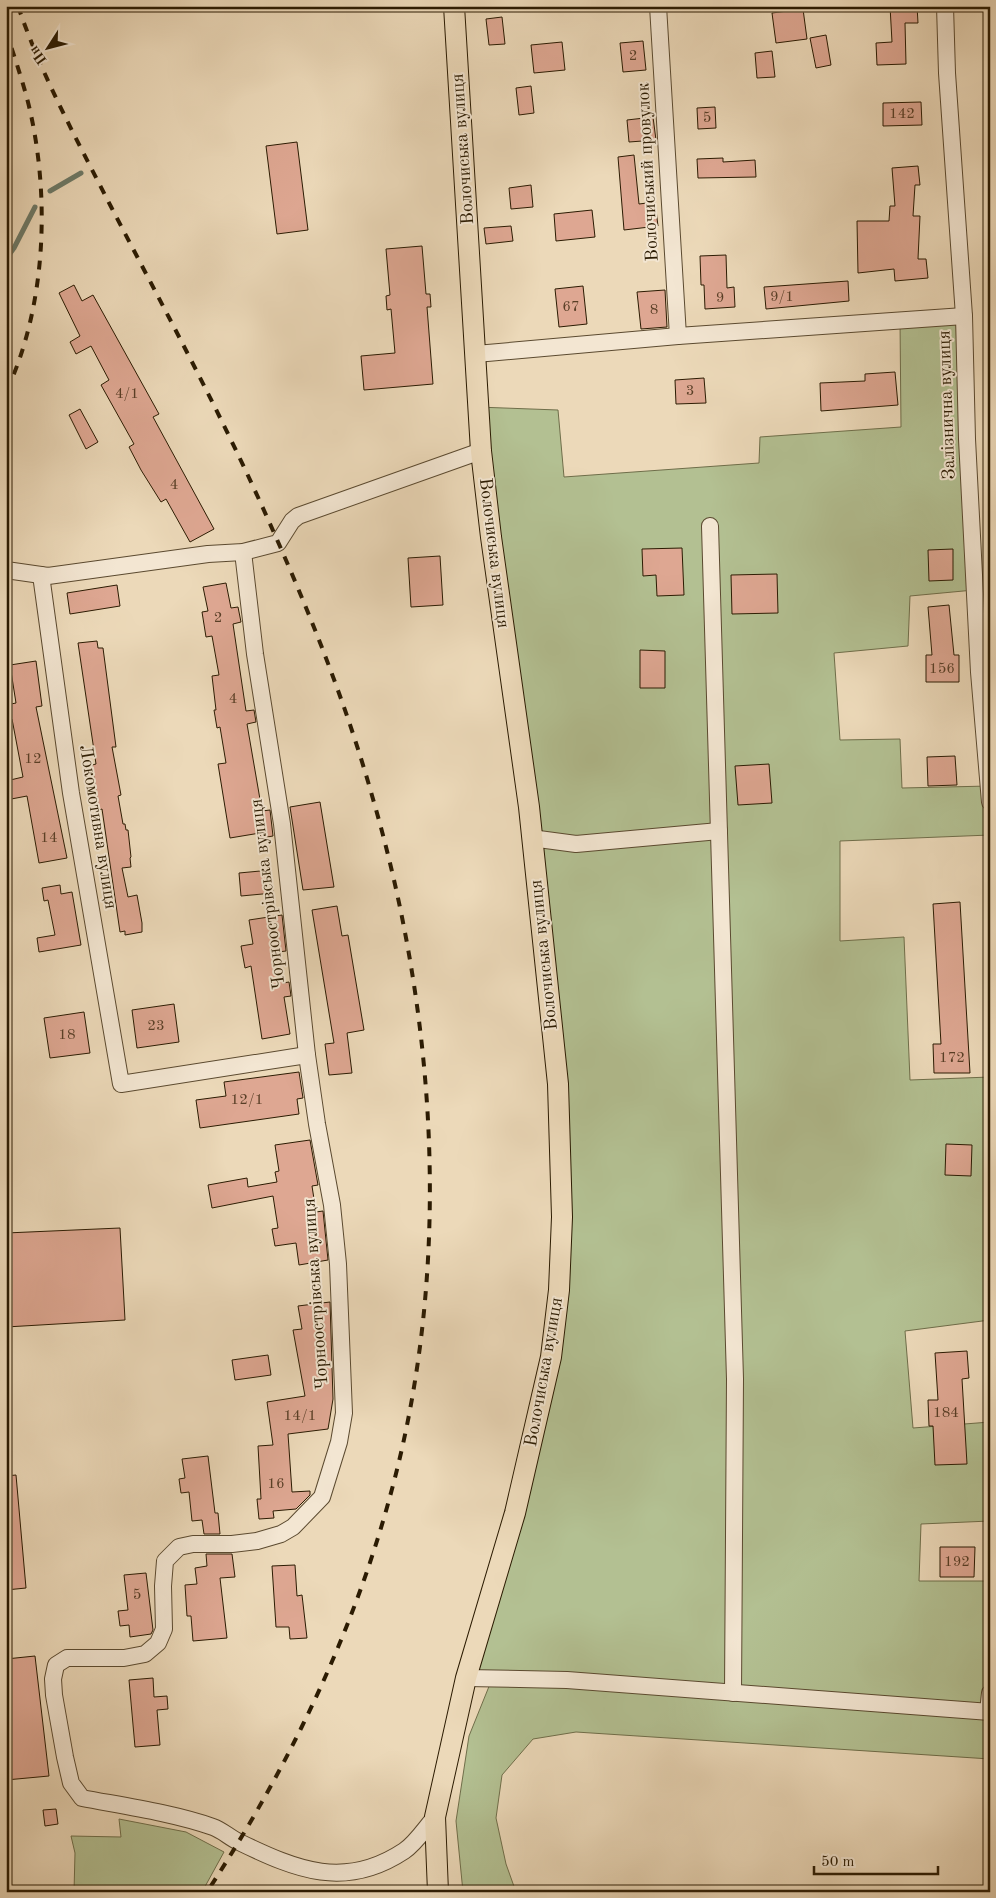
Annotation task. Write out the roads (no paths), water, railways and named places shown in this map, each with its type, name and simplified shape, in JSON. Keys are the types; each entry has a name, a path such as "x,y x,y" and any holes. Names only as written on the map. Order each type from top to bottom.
{"main road":[{"name":"Волочиська вулиця","path":"438,1892 435,1816 466,1678 518,1503 551,1358 560,1290 562,1217 558,1084 531,838 481,451 454,6"}],"street":[{"name":"Волочиський провулок","path":"658,6 678,336"},
{"name":"Залізнична вулиця","path":"944,6 946,73 964,316 967,439 976,617 990,802"},
{"path":"476,354 678,336 964,316"},
{"path":"6,570 42,575 208,554 244,552 278,543 292,521 298,516 481,451"},
{"path":"710,526 735,1379 733,1693"},
{"name":"Чорноострівська вулиця","path":"244,552 255,654 282,824 307,1055 332,1205 338,1264 344,1412 339,1442 322,1497 293,1527 281,1534 232,1544 193,1544 179,1547 165,1561 162,1586 164,1629 158,1643 146,1654 124,1658 68,1658 56,1665 53,1679 54,1695 71,1783 82,1798 214,1827 240,1842 302,1869 331,1874 365,1868 406,1850 435,1816"},
{"name":"Локомотивна вулиця","path":"42,575 71,794 121,1084 307,1055"},
{"path":"531,838 576,844 719,831"},
{"path":"466,1678 567,1680 989,1712 990,1694"}],"waterway":[{"path":"50,191 81,173"},
{"path":"6,259 14,248 35,207"}],"railway":[{"path":"18,6 37,56 59,104 244,467 294,578 337,687 373,799 395,883 411,969 423,1055 429,1143 429,1231 423,1318 411,1404 392,1489 358,1595 316,1698 265,1797 207,1892"},
{"path":"6,31 31,115 41,184 42,220 36,292 29,327 19,360 6,392"}]}
